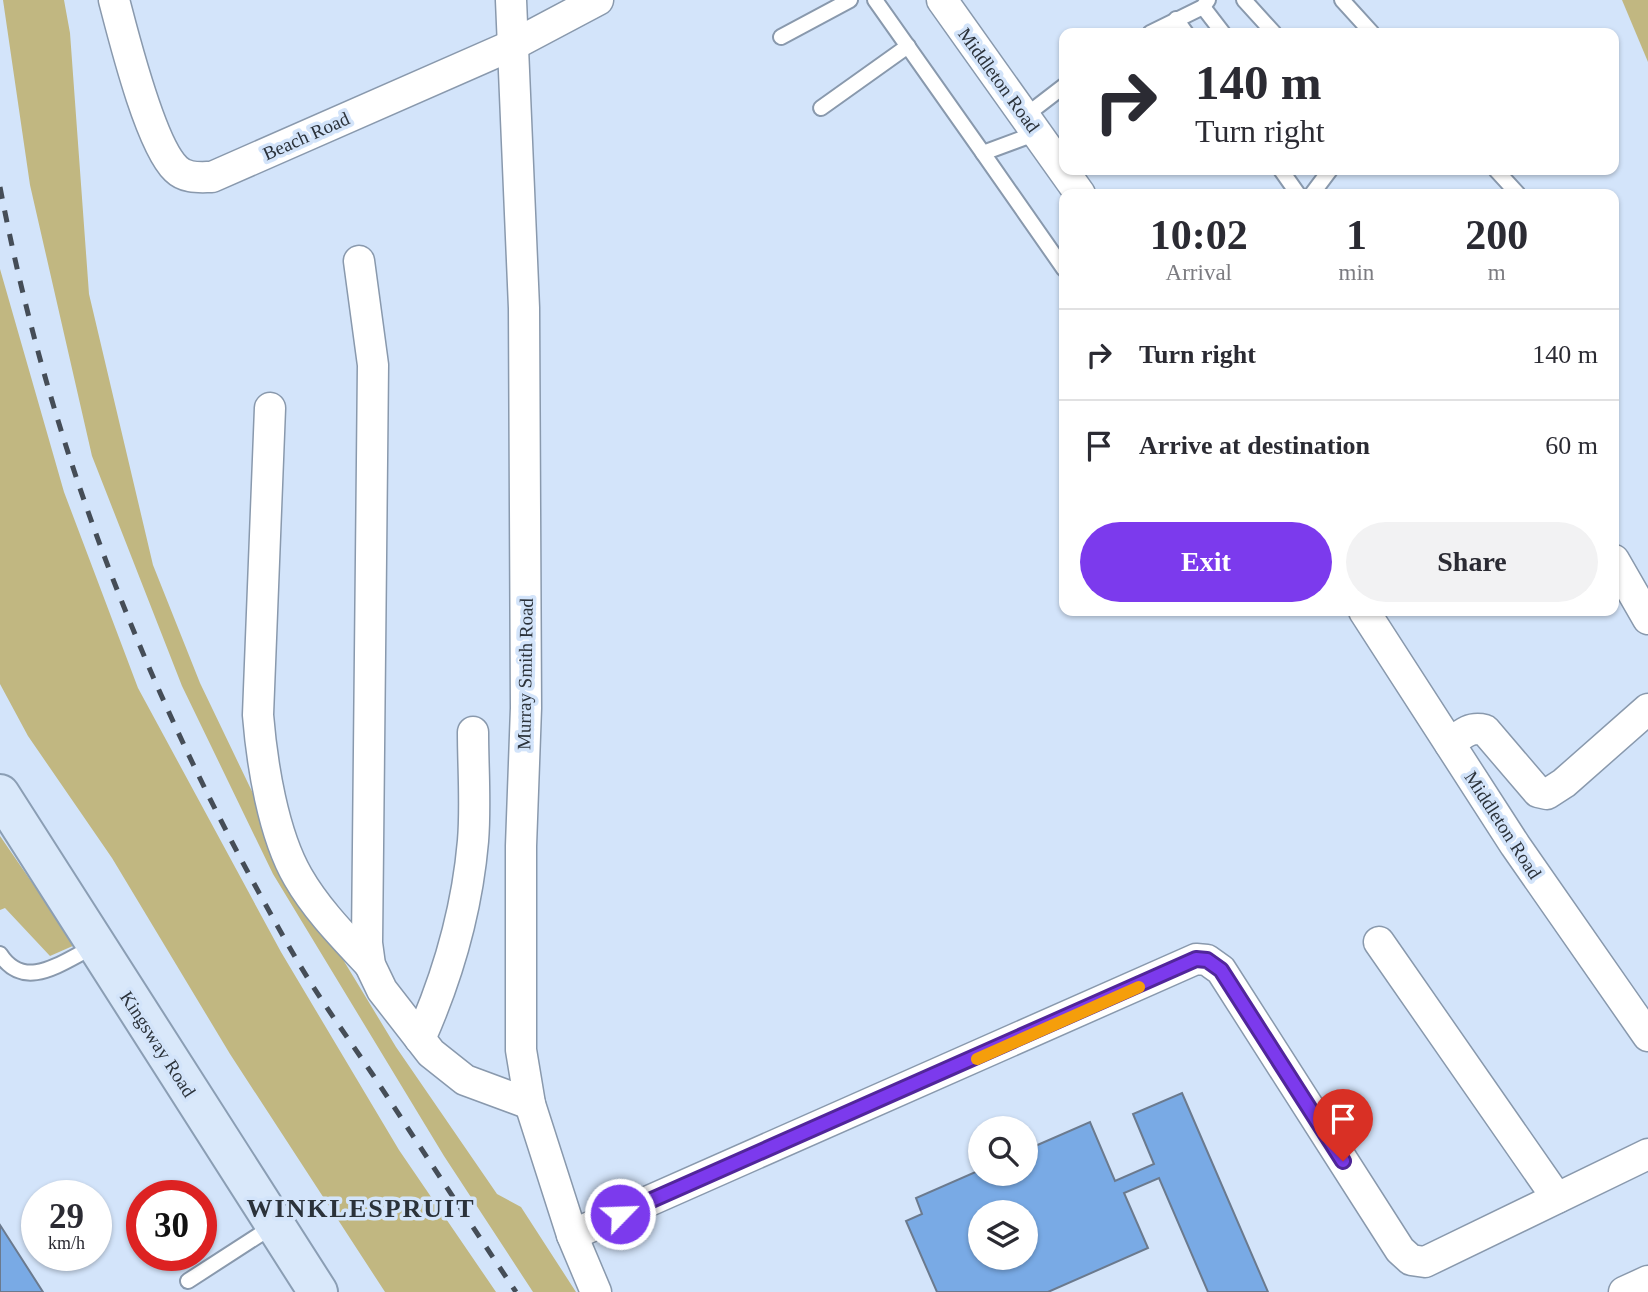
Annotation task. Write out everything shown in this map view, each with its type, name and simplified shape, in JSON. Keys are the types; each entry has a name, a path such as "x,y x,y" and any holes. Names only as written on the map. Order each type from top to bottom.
{"main road":[{"name":"Kingsway Road","path":"0,794 318,1292"}],"street":[{"name":"Beach Road","path":"114,0 131,69 162,147 177,170 190,177 212,177 515,44 597,0"},
{"name":"Murray Smith Road","path":"511,0 515,44 525,363 526,709 519,1012 521,1050 530,1104 572,1236 596,1292"},
{"name":"Middleton Road","path":"942,0 1059,164"},
{"path":"359,261 373,365 367,943 370,965"},
{"path":"270,408 258,715 262,765 297,875 320,910 370,965 382,990 431,1054 465,1080 530,1104"},
{"path":"1619,569 1648,619"},
{"name":"Middleton Road","path":"1367,616 1515,845 1648,1035"},
{"path":"1450,744 1467,730 1485,730 1538,792 1547,794 1564,783 1648,709"},
{"path":"420,1039 443,986 463,904 472,840 473,732"},
{"path":"1379,942 1557,1198"},
{"path":"572,1236 1196,959 1207,960 1221,970 1400,1250 1411,1260 1425,1262 1648,1154"},
{"path":"1624,1292 1648,1281"}],"lane":[{"path":"781,37 850,0"},
{"path":"875,0 1059,262"},
{"path":"1244,0 1269,28"},
{"path":"1342,0 1367,28"},
{"path":"1159,28 1206,4 1220,28"},
{"path":"1176,19 1182,28"},
{"path":"821,108 908,46"},
{"path":"983,153 1031,124 1059,92"},
{"path":"1501,175 1513,189"},
{"path":"0,954 14,971 26,974 39,972 95,946"},
{"path":"188,1281 274,1225"}],"shaded area":[{"path":"3,0 64,0 70,33 89,294 153,565 200,683 293,877 396,1047 497,1194 521,1207 576,1292 533,1292 444,1156 273,874 182,686 92,456 30,185"},
{"path":"1622,0 1648,0 1648,62"},
{"path":"0,269 64,492 138,688 281,952 399,1150 496,1292 385,1292 230,1054 112,858 28,736 0,684"},
{"path":"0,836 75,945 50,956 5,908 0,910"}],"building":[{"path":"1182,1093 1268,1292 1208,1292 1159,1178 1124,1193 1148,1248 1048,1292 937,1292 906,1221 922,1214 916,1198 968,1175 968,1186 1038,1186 1038,1145 1090,1122 1115,1181 1154,1164 1133,1114"},
{"path":"0,1225 21,1258 21,1271 30,1271 43,1292 0,1292"}],"railway":[{"path":"0,187 22,289 49,390 80,489 116,587 200,778 247,871 307,977 516,1292"}],"slow traffic":[{"path":"977,1059 1139,987"}],"district":[{"name":"WINKLESPRUIT","path":"361,1208"}],"route":[{"path":"620,1214 1166,975 1196,959 1207,960 1221,970 1343,1161"}]}
